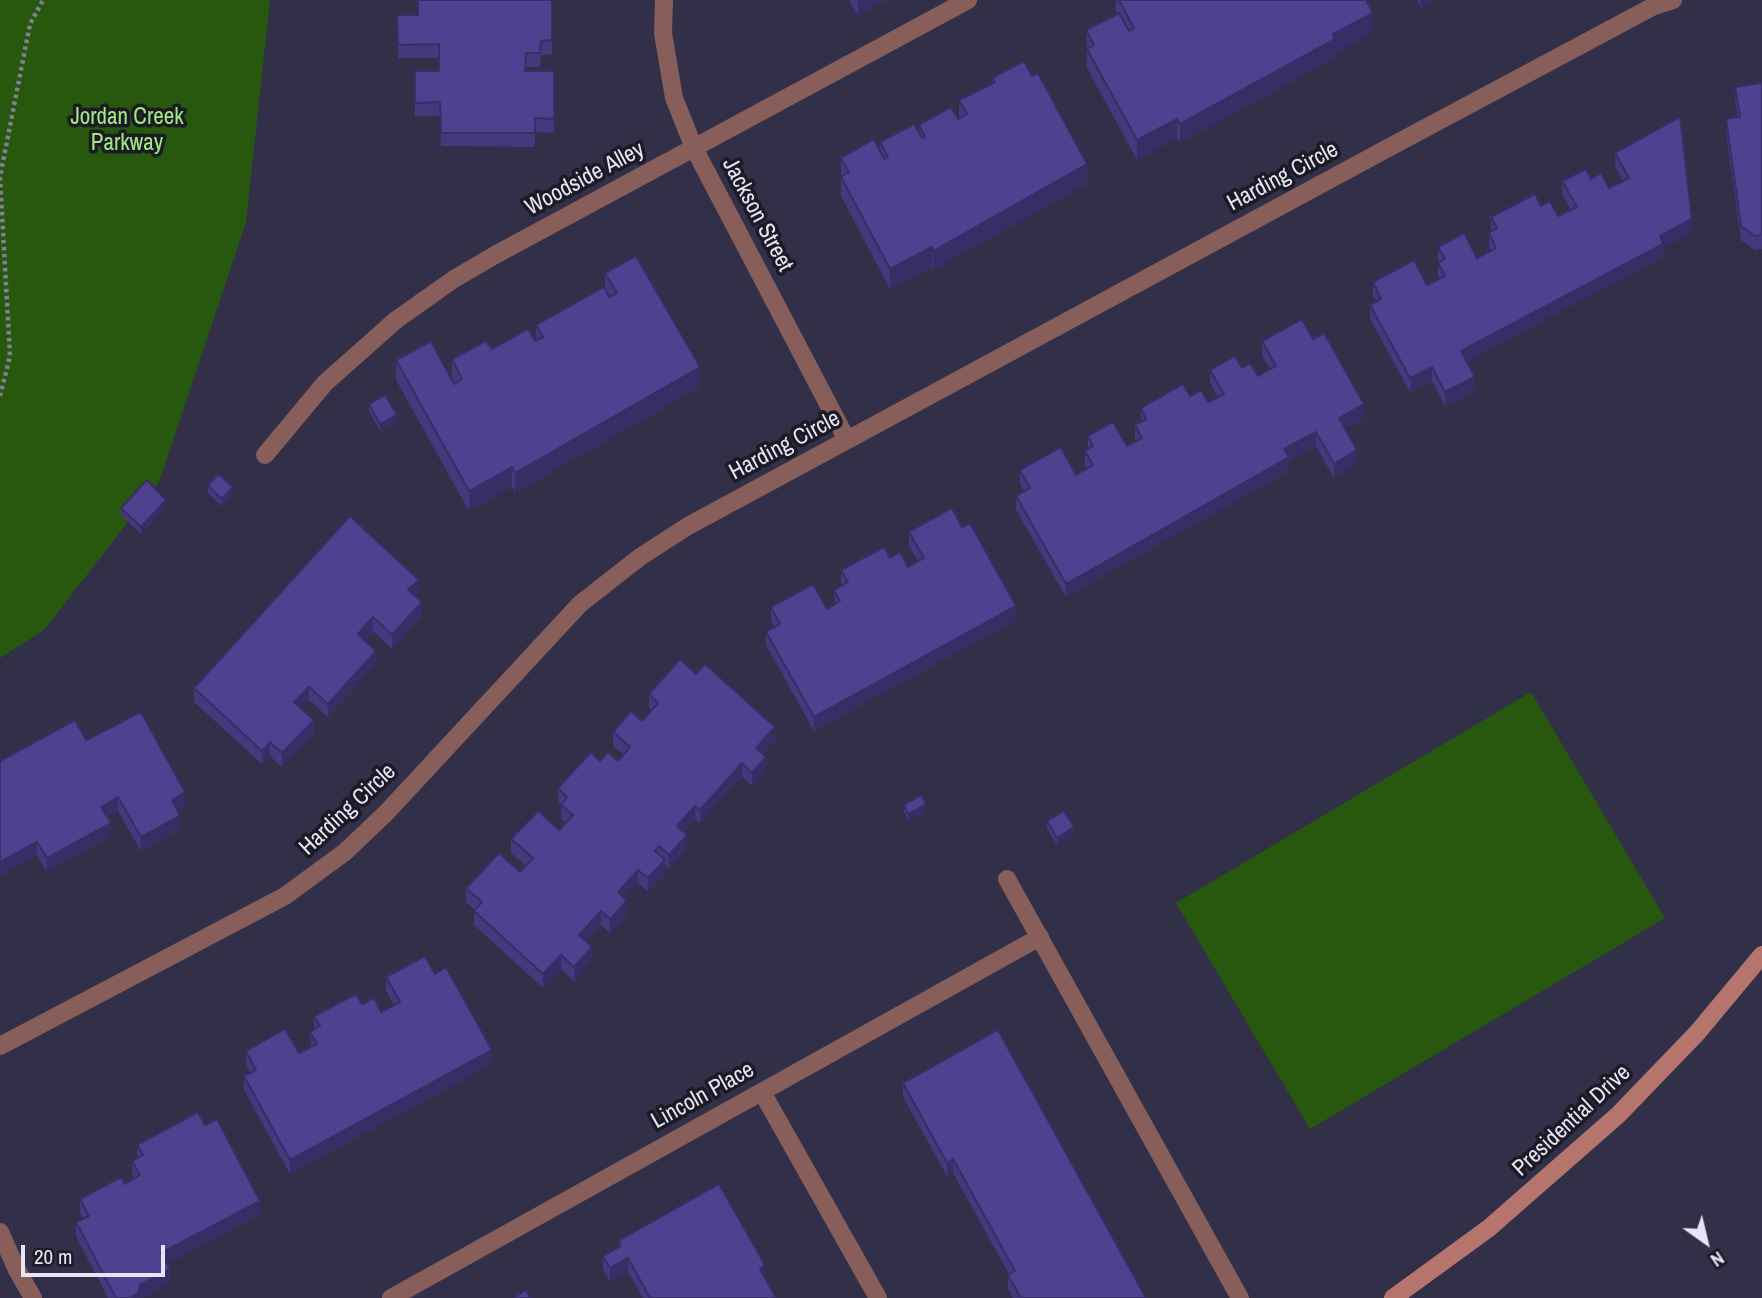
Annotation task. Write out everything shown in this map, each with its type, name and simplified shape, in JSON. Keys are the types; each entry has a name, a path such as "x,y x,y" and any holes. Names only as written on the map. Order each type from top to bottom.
{"street":[{"name":"Jackson Street","path":"664,0 663,33 674,98 694,148 847,440"},
{"name":"Woodside Alley","path":"265,455 326,383 406,313 454,279 968,0"},
{"name":"Harding Circle","path":"0,1046 285,897 345,852 386,813 580,604 640,557 688,526 1412,135 1652,7 1673,0"},
{"path":"1007,879 1240,1298"},
{"name":"Lincoln Place","path":"391,1298 1040,937"},
{"name":"Presidential Drive","path":"1393,1298 1489,1228 1618,1115 1697,1033 1762,955"},
{"path":"762,1092 878,1298"},
{"path":"0,1232 33,1298"}],"path":[{"path":"0,396 10,356 0,177 30,24 43,0"}],"green space":[{"name":"Jordan Creek Parkway","path":"0,0 270,0 246,222 159,482 44,630 0,658"},
{"path":"1531,692 1665,918 1310,1129 1176,903"}],"building":[{"path":"418,0 552,0 552,40 541,41 540,53 526,53 525,71 554,71 554,119 535,118 535,133 441,133 440,102 415,103 415,71 439,71 439,44 398,45 397,15 418,15"},
{"path":"1119,0 1366,0 1373,13 1333,34 1335,39 1180,124 1177,119 1137,140 1087,49 1094,45 1086,30 1119,13 1129,31 1134,28"},
{"path":"1024,61 1032,76 1038,73 1087,164 933,251 932,247 890,269 841,177 849,172 841,158 874,139 884,159 888,157 880,142 914,124 922,138 925,137 919,125 951,107 958,119 967,114 959,100 995,82 992,78"},
{"path":"1762,83 1762,235 1755,236 1741,226 1726,119 1740,117 1735,87"},
{"path":"1680,117 1692,219 1660,236 1663,244 1461,351 1475,377 1445,392 1432,367 1410,378 1370,305 1381,299 1373,282 1414,260 1427,285 1445,276 1438,263 1445,259 1438,247 1464,233 1477,258 1496,248 1489,233 1497,228 1491,217 1535,194 1541,206 1550,201 1558,216 1577,207 1562,181 1586,169 1591,179 1601,173 1609,188 1629,178 1615,153"},
{"path":"636,256 700,367 515,473 512,467 469,491 396,360 431,341 454,384 462,379 452,359 486,341 492,349 528,329 535,341 543,337 536,325 604,287 609,297 617,293 605,273"},
{"path":"1302,319 1313,339 1324,333 1364,404 1339,418 1357,450 1334,464 1316,432 1284,449 1289,457 1066,584 1016,496 1030,488 1020,470 1061,447 1076,475 1093,465 1085,451 1093,446 1088,436 1113,422 1127,446 1142,438 1135,425 1146,419 1141,408 1183,384 1190,396 1201,390 1208,402 1224,394 1210,370 1235,356 1242,368 1250,363 1258,376 1276,366 1262,341"},
{"path":"385,395 397,415 380,424 369,404"},
{"path":"218,474 233,487 222,499 208,486"},
{"path":"147,480 166,500 141,527 121,508"},
{"path":"952,508 962,527 970,523 1016,606 814,717 766,632 780,624 771,607 813,584 827,609 840,601 834,590 848,582 841,570 884,547 890,558 900,552 908,567 924,558 909,532"},
{"path":"350,516 419,580 408,590 422,602 392,635 373,617 358,634 376,651 328,704 309,687 294,702 314,720 282,753 270,742 262,751 194,688"},
{"path":"680,659 696,674 705,664 775,727 756,748 766,757 752,773 742,763 700,810 695,806 677,826 687,835 669,855 659,846 655,851 665,860 648,878 638,870 618,892 627,901 610,919 601,911 579,935 592,947 574,967 561,955 543,974 474,911 482,902 466,888 499,853 520,872 533,858 511,839 538,811 559,830 573,815 561,805 567,797 558,788 591,752 600,761 608,752 618,761 630,747 613,732 631,711 642,721 658,703 649,694"},
{"path":"141,712 185,792 172,800 180,816 141,837 118,797 101,807 111,823 47,858 37,842 0,862 0,761 75,720 86,740"},
{"path":"921,795 926,804 908,814 904,805"},
{"path":"1064,811 1074,827 1057,838 1047,821"},
{"path":"425,956 435,974 446,967 492,1050 290,1160 244,1076 256,1070 246,1051 285,1029 299,1053 317,1044 310,1032 320,1026 314,1016 356,994 362,1004 374,998 381,1012 400,1002 386,977"},
{"path":"998,1030 1146,1298 1021,1298 1008,1275 1015,1271 953,1159 947,1163 903,1083"},
{"path":"198,1112 205,1125 217,1119 260,1201 161,1253 170,1269 140,1285 138,1293 130,1298 116,1298 76,1222 89,1216 80,1199 121,1177 125,1184 140,1175 132,1161 143,1155 137,1145"},
{"path":"719,1184 765,1265 760,1269 776,1298 650,1298 628,1258 610,1268 603,1256 621,1246 618,1241"},
{"path":"526,1290 531,1298 513,1298"}]}
